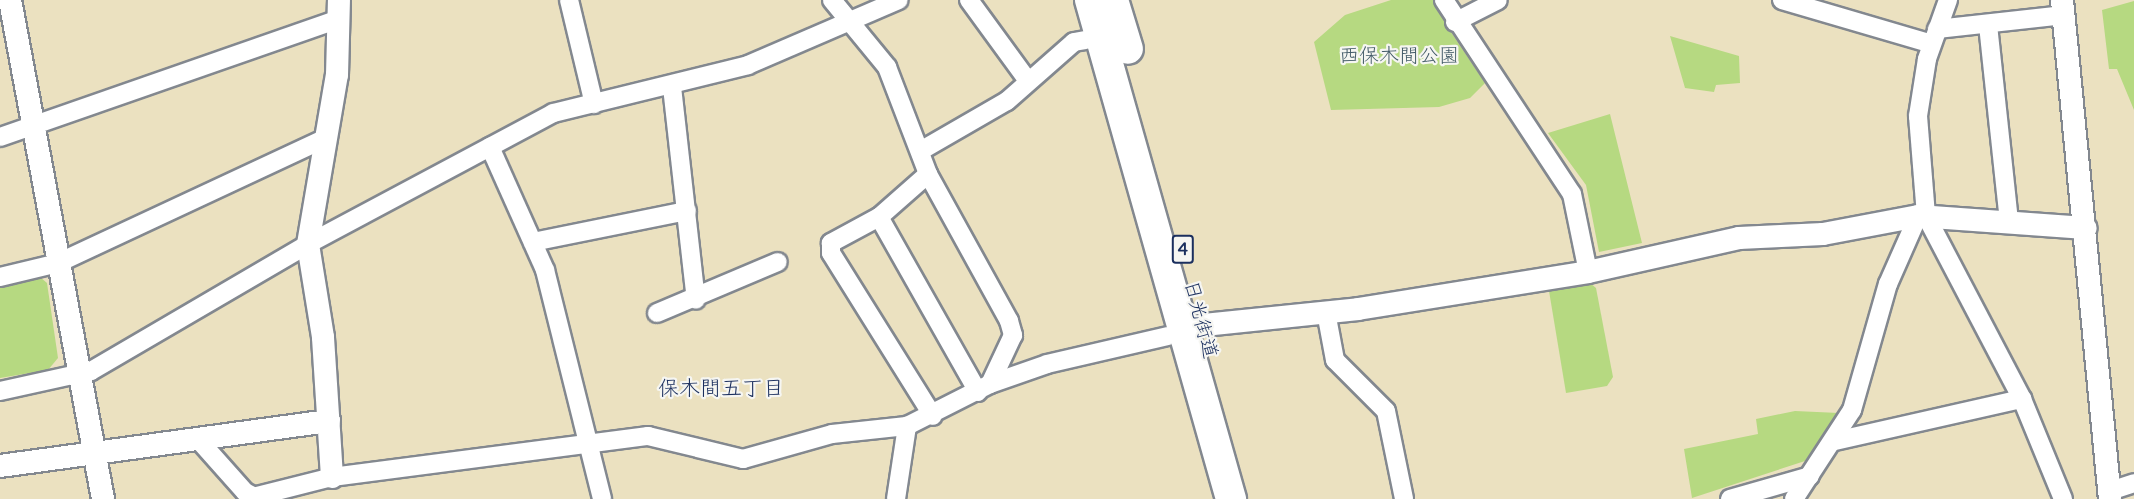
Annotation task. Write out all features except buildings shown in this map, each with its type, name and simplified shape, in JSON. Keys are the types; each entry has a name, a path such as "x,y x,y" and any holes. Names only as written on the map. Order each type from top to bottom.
{"highway":[{"name":"4","path":"1076,0 1085,40 1168,336 1231,495"},
{"name":"日光街道","path":"1110,2 1204,325 1231,495"},
{"name":"日光街道","path":"1110,2 1231,495"}],"street":[{"path":"10,0 103,499"},
{"path":"568,0 594,104"},
{"path":"832,0 853,20 887,67 922,150 928,174 1009,321 1013,335 984,388"},
{"path":"0,391 79,377 308,244 553,113 672,87 748,65 898,0"},
{"path":"969,0 1028,81"},
{"path":"1444,0 1455,22 1572,194 1587,272"},
{"path":"1455,22 1498,0"},
{"path":"1782,0 1934,36 2063,7 2110,495 2134,483"},
{"path":"1948,0 1934,36 1918,116 1922,216 2022,399 2063,499"},
{"path":"0,137 339,9 337,75 324,139 308,244 323,337 332,477"},
{"path":"1989,24 2008,222"},
{"path":"922,150 976,122 1074,42 1085,40"},
{"path":"672,87 696,300"},
{"path":"0,277 58,262 324,139"},
{"path":"490,147 545,270 602,499"},
{"path":"928,174 879,217 831,243 831,253 933,417"},
{"path":"533,242 687,211"},
{"path":"1794,499 1835,441 1852,410 1888,284 1922,216"},
{"path":"1204,325 1326,312 1587,272 1739,238 1823,234 1922,216 2086,228"},
{"path":"879,217 984,388"},
{"path":"657,313 696,300 778,262"},
{"path":"1326,312 1335,360 1386,411 1404,499"},
{"path":"197,438 245,492 258,498 332,477 648,436 743,459 832,434 907,426 933,417 984,388 1047,364 1168,336"},
{"path":"1835,441 2022,399"},
{"path":"0,466 329,422"},
{"path":"896,499 907,426"},
{"path":"1730,499 1810,476"}],"green space":[{"name":"西保木間公園","path":"1391,0 1438,0 1447,26 1485,83 1470,98 1439,107 1331,110 1314,42 1345,15"},
{"path":"2134,1 2134,110 2117,69 2109,69 2102,10"},
{"path":"1670,36 1739,56 1740,83 1716,85 1714,92 1685,88"},
{"path":"1610,114 1642,243 1599,252 1586,185 1548,133"},
{"path":"40,277 47,283 58,358 48,370 0,378 0,287"},
{"path":"1590,283 1596,288 1613,377 1607,386 1566,393 1549,291"},
{"path":"1795,411 1839,413 1805,461 1692,498 1684,449 1758,434 1756,419"}],"district":[{"name":"保木間五丁目","path":"721,388"}]}
